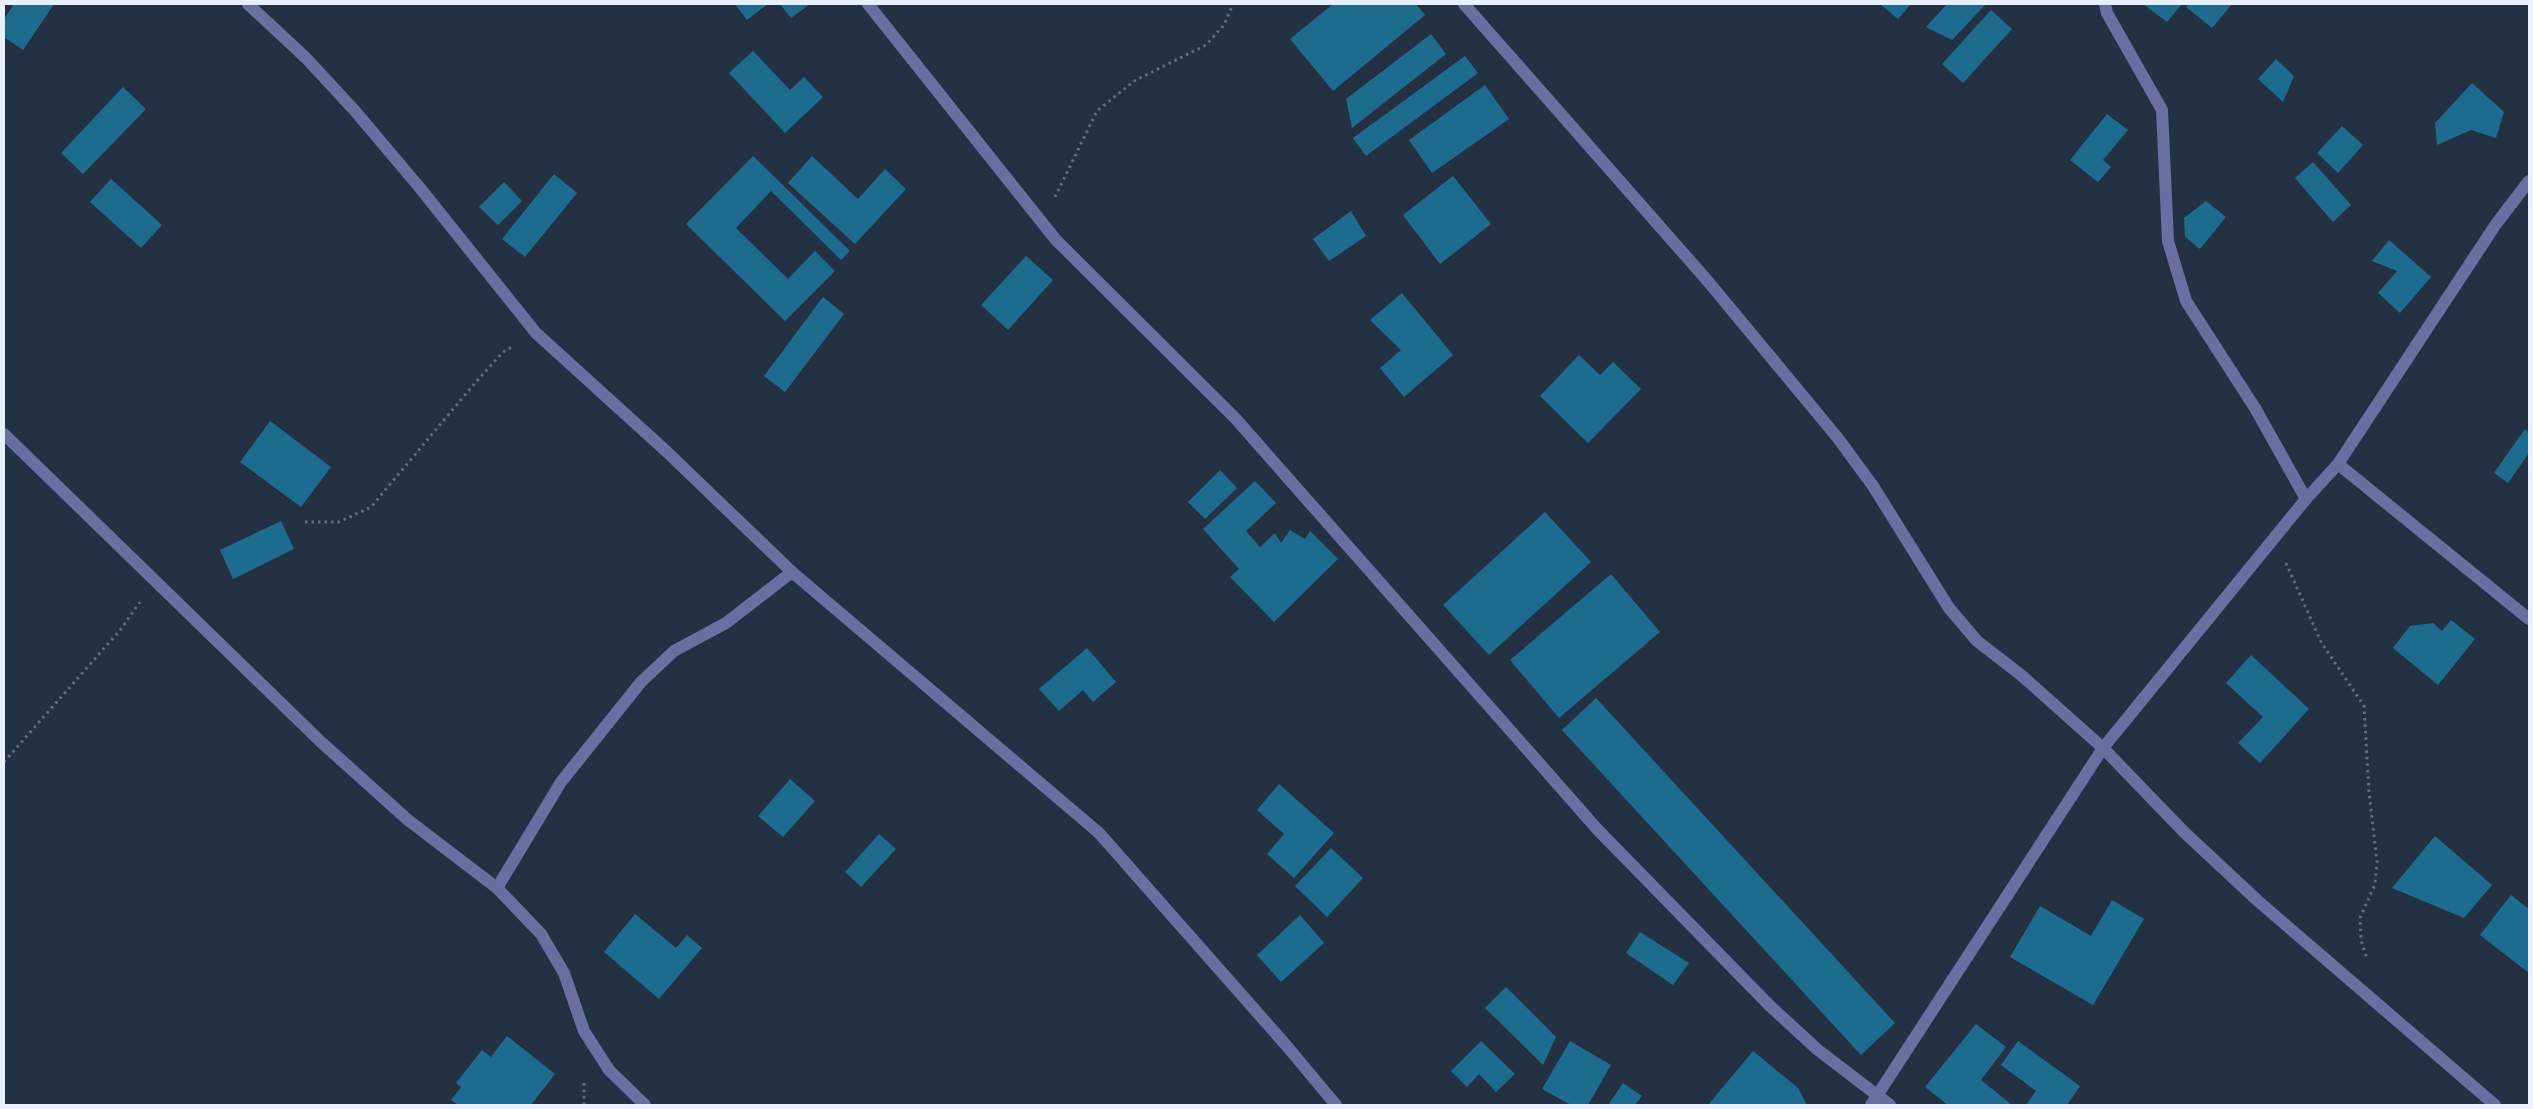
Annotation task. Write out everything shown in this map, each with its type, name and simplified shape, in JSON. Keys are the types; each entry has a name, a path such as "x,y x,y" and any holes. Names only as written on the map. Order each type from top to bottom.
{"street":[{"path":"248,4 306,58 355,111 420,188 536,333 666,451 792,572 1099,833 1285,1044 1336,1105"},
{"path":"868,4 969,128 1056,240 1234,418 1598,830 1770,1006 1875,1100 1890,1105"},
{"path":"1464,4 1700,272 1837,437 1873,486 1949,608 1971,634 2104,748 2184,832 2258,900 2495,1105"},
{"path":"2105,4 2107,13 2162,110 2168,241 2186,301 2255,408 2306,499"},
{"path":"1875,1100 2104,748 2306,499 2338,464 2496,224 2529,181"},
{"path":"4,434 321,742 408,820 497,888 541,934 564,973 584,1031 609,1070 645,1105"},
{"path":"2338,464 2529,619"},
{"path":"497,888 561,782 641,682 674,651 726,623 792,572"}],"path":[{"path":"1042,222 1096,110 1134,81 1206,45 1221,30 1233,4"},
{"path":"305,522 339,522 371,507 503,352 536,333"},
{"path":"2275,537 2321,642 2364,706 2369,792 2377,862 2375,884 2360,918 2360,926 2361,940 2380,1005"},
{"path":"4,762 121,629 155,580"}],"building":[{"path":"14,4 54,4 23,50 4,37 4,19"},
{"path":"735,4 768,4 747,20"},
{"path":"780,4 810,4 791,18"},
{"path":"1333,4 1416,4 1425,15 1333,91 1290,39"},
{"path":"1880,4 1911,4 1898,19"},
{"path":"1947,4 1986,4 1952,40 1926,27"},
{"path":"2143,4 2182,4 2167,22"},
{"path":"2189,4 2232,4 2212,28 2186,7"},
{"path":"1991,10 2012,29 1963,83 1942,64"},
{"path":"1431,34 1446,54 1352,128 1346,99"},
{"path":"753,51 790,90 804,77 823,97 785,133 729,73"},
{"path":"1465,56 1478,73 1366,156 1353,138"},
{"path":"2276,59 2294,76 2283,102 2258,79"},
{"path":"2472,83 2504,112 2496,138 2471,130 2437,145 2435,123"},
{"path":"1485,85 1509,119 1432,173 1409,140"},
{"path":"123,87 146,109 83,174 61,153"},
{"path":"2107,114 2128,130 2103,160 2111,167 2098,182 2070,160"},
{"path":"2342,126 2363,145 2338,173 2317,153"},
{"path":"753,156 850,251 841,260 771,191 736,228 788,279 815,251 835,271 785,321 686,224"},
{"path":"812,156 858,199 885,169 906,189 855,244 788,183"},
{"path":"2313,162 2351,205 2333,222 2295,178"},
{"path":"554,174 577,193 525,257 502,239"},
{"path":"1453,176 1491,224 1440,264 1403,215"},
{"path":"111,179 162,225 141,248 90,202"},
{"path":"504,182 522,201 498,225 479,207"},
{"path":"2206,201 2226,217 2200,249 2185,237 2184,218"},
{"path":"1351,211 1366,236 1329,261 1313,239"},
{"path":"2389,240 2431,277 2400,313 2378,293 2397,271 2372,261"},
{"path":"1026,256 1053,280 1008,330 981,305"},
{"path":"1402,293 1453,355 1404,397 1380,368 1401,350 1370,320"},
{"path":"823,297 844,314 785,392 764,376"},
{"path":"1579,355 1600,375 1613,362 1641,389 1588,443 1540,396"},
{"path":"270,421 331,467 301,507 240,462"},
{"path":"2525,429 2529,433 2529,453 2508,483 2494,473"},
{"path":"1220,470 1237,488 1205,519 1188,502"},
{"path":"1255,481 1276,503 1246,531 1260,547 1275,533 1281,543 1290,530 1305,539 1310,531 1338,559 1274,622 1230,577 1239,569 1203,529"},
{"path":"1545,512 1591,562 1489,655 1443,605"},
{"path":"281,521 294,549 233,579 220,550"},
{"path":"1611,574 1660,632 1559,718 1510,660"},
{"path":"2451,620 2475,639 2438,685 2393,648 2410,626 2433,623 2442,631"},
{"path":"1087,648 1116,682 1093,702 1083,690 1059,711 1039,689"},
{"path":"2251,655 2309,709 2260,763 2238,743 2263,717 2226,683"},
{"path":"1596,698 1895,1023 1861,1055 1562,730"},
{"path":"790,779 815,801 783,837 758,816"},
{"path":"1279,784 1334,833 1294,878 1267,854 1284,834 1257,810"},
{"path":"879,834 896,849 861,887 845,872"},
{"path":"2435,836 2492,885 2464,918 2392,888"},
{"path":"1331,848 1363,878 1327,917 1295,886"},
{"path":"2511,895 2529,909 2529,973 2480,935"},
{"path":"2112,900 2144,919 2093,1005 2010,957 2040,906 2091,936"},
{"path":"635,914 676,948 687,935 702,948 659,999 604,952"},
{"path":"1300,915 1324,943 1281,982 1257,955"},
{"path":"1640,932 1689,963 1673,985 1626,953"},
{"path":"1506,987 1556,1037 1543,1065 1485,1008"},
{"path":"1976,1024 2006,1047 1981,1080 2012,1105 1948,1105 1925,1087"},
{"path":"507,1036 555,1074 531,1105 458,1105 451,1100 461,1087 456,1083 482,1050 491,1057"},
{"path":"1481,1041 1515,1074 1496,1092 1479,1074 1467,1087 1451,1071"},
{"path":"1570,1041 1611,1065 1588,1105 1571,1105 1542,1089"},
{"path":"2018,1041 2080,1086 2067,1105 2026,1105 2036,1091 2001,1065"},
{"path":"1753,1051 1798,1088 1807,1105 1708,1105"},
{"path":"1623,1083 1642,1096 1635,1105 1608,1105"}]}
